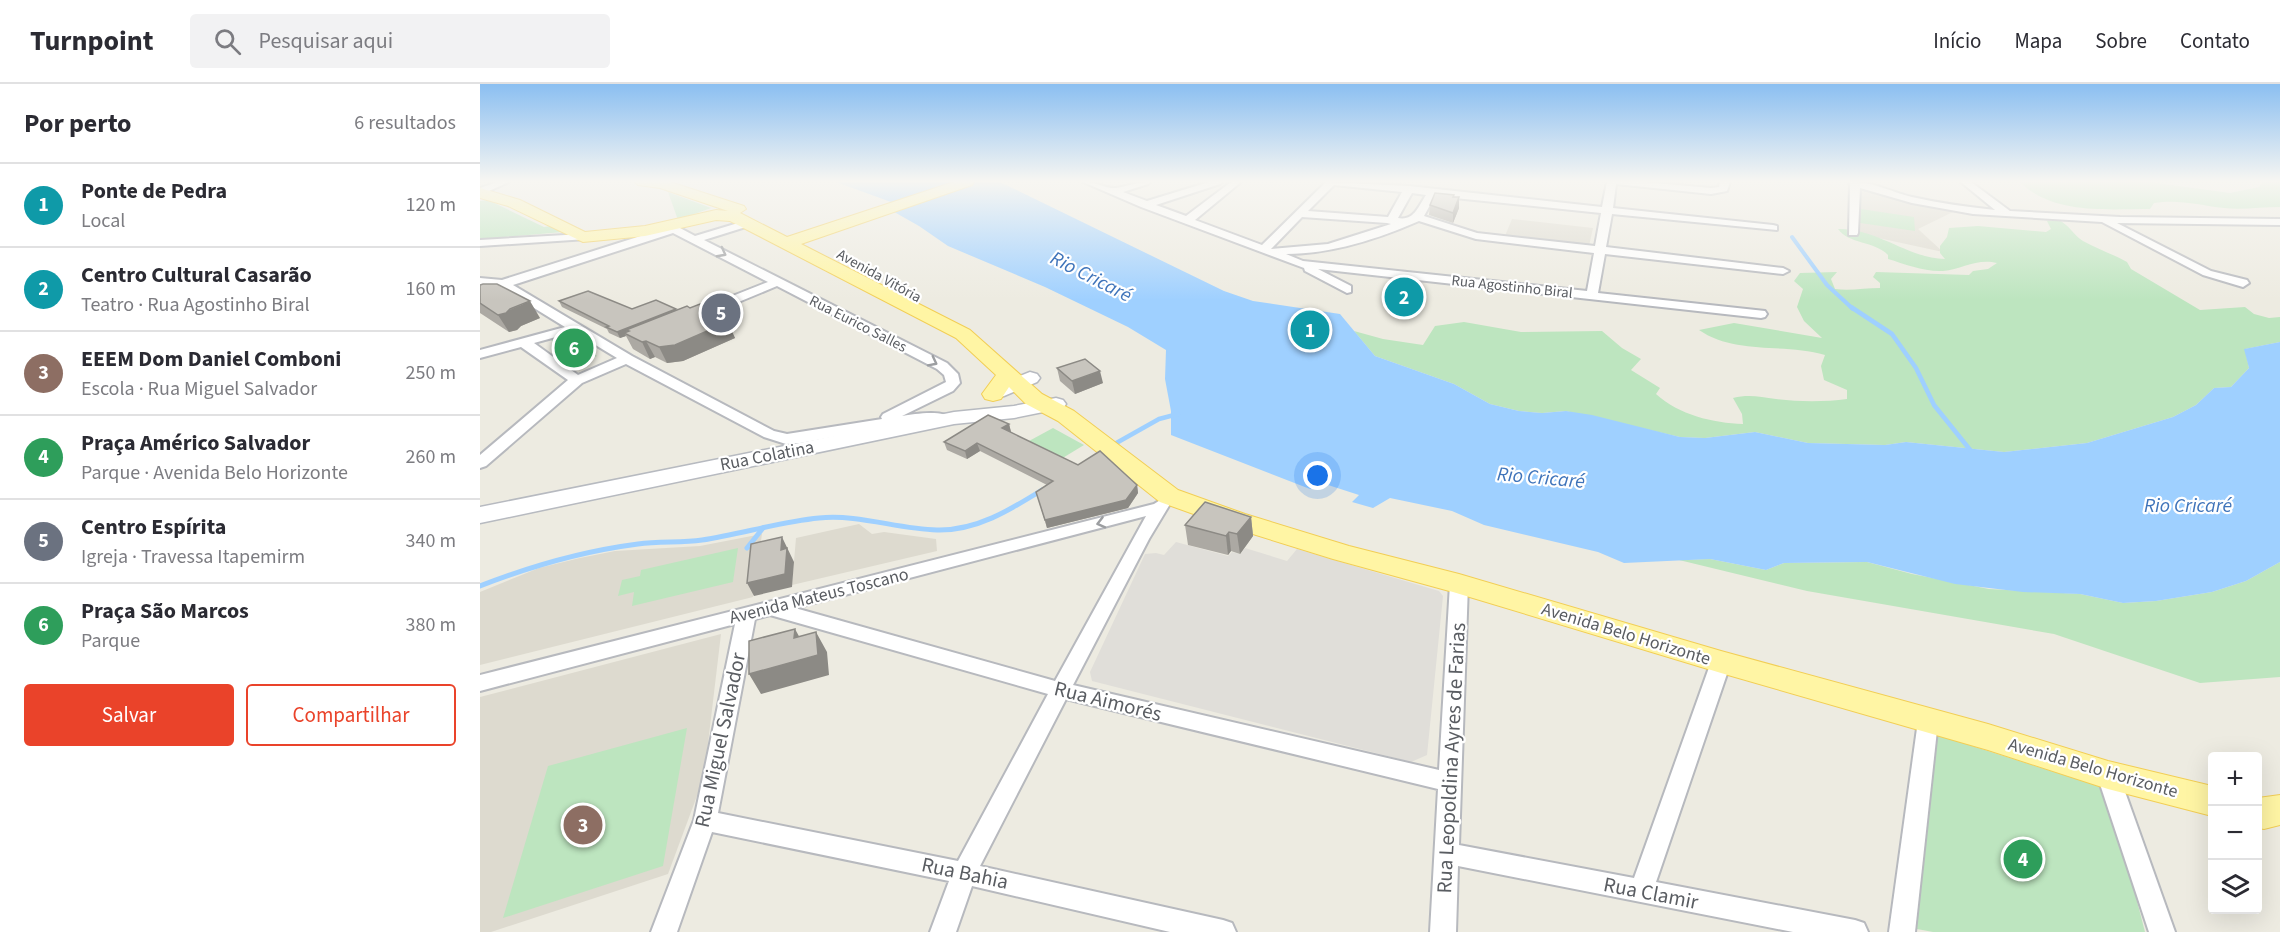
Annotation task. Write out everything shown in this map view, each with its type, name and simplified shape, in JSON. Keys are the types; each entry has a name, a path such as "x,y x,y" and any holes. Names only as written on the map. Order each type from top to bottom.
{"main road":[{"path":"552,222 583,237 674,227 685,222"},
{"name":"Avenida Vitória","path":"745,222 963,334 1054,408"},
{"name":"Avenida Vitória","path":"769,222 807,237 976,330 1018,379"},
{"path":"788,243 848,222"},
{"path":"950,419 1018,379"},
{"path":"993,394 997,405 1014,412"},
{"name":"Rua Colatina","path":"480,515 950,419 1054,408"},
{"name":"Avenida Belo Horizonte","path":"1054,408 1115,454 1163,502 1236,520 1343,553 1459,584 1721,663 1928,721 2108,775 2208,800"}],"street":[{"name":"Rua Agostinho Biral","path":"1189,222 1300,264 1761,314"},
{"path":"1264,250 1292,222"},
{"path":"1264,250 1306,251 1328,248 1405,222"},
{"path":"1422,222 1470,235 1783,271"},
{"path":"1592,295 1604,222"},
{"path":"1713,222 1773,228"},
{"path":"1853,222 1853,233"},
{"path":"2106,222 2207,273 2243,283"},
{"path":"2255,222 2280,222"},
{"path":"696,239 748,223"},
{"path":"480,282 503,284 674,227"},
{"name":"Rua Eurico Salles","path":"674,227 942,366 951,374 953,383 948,388 868,426"},
{"path":"480,243 583,237"},
{"path":"1300,264 1347,289"},
{"path":"683,320 777,282"},
{"path":"503,284 627,359 756,429 780,438 800,438 920,418 950,419"},
{"path":"480,354 575,328"},
{"path":"610,349 630,341"},
{"path":"523,342 577,380"},
{"path":"480,463 577,380 627,359"},
{"path":"943,932 964,873 1060,690 1163,502"},
{"name":"Avenida Mateus Toscano","path":"480,683 770,609 1163,502"},
{"name":"Rua Leopoldina Ayres de Farias","path":"1443,932 1459,584"},
{"name":"Rua Aimorés","path":"770,609 1060,690 1449,782"},
{"name":"Rua Miguel Salvador","path":"664,932 705,820 746,615"},
{"path":"1641,891 1721,663"},
{"path":"1902,932 1918,781 1928,721"},
{"path":"2108,775 2162,932"},
{"name":"Rua Bahia","path":"705,820 964,873 1223,932"},
{"name":"Rua Clamir","path":"1446,853 1855,932"}],"shaded area":[{"path":"1511,222 1535,222 1593,228 1589,246 1505,236"},
{"path":"1860,222 1933,222 1918,229 1943,252 1860,234"},
{"path":"859,524 872,534 884,532 936,539 937,551 792,585 796,538"},
{"path":"762,534 753,597 480,665 480,592 539,568 580,558 615,551 700,546"},
{"path":"1176,542 1228,556 1232,552 1240,554 1245,548 1287,561 1297,549 1439,591 1443,596 1427,755 1411,762 1092,681 1090,672 1145,554 1164,555"},
{"path":"721,634 704,777 668,874 491,932 480,932 480,697"}],"green space":[{"path":"480,222 533,222 563,232 480,239"},
{"path":"1914,222 1915,231 1860,223"},
{"path":"2047,222 2061,222 2083,241 2127,262 2131,269 2200,310 2245,307 2254,314 2269,318 2280,317 2280,342 2245,349 2249,368 2231,387 2214,388 2196,405 2173,417 2087,443 2004,452 1906,442 1885,445 1808,443 1755,432 1705,438 1680,437 1566,411 1542,413 1519,411 1490,404 1454,384 1375,356 1354,331 1383,339 1423,345 1435,326 1464,322 1521,332 1602,331 1622,348 1641,359 1631,370 1660,388 1656,394 1665,401 1697,416 1720,422 1743,424 1742,414 1733,398 1749,396 1793,401 1830,401 1847,399 1847,390 1824,380 1821,366 1825,355 1728,343 1699,330 1734,323 1822,338 1804,321 1797,307 1803,289 1794,281 1800,273 1837,272 1831,279 1835,289 1852,290 1880,288 1880,283 1873,277 1876,272 1969,275 1973,271 1988,269 1997,263 1976,263 1943,271 1922,269 1888,259 1888,255 1883,250 1848,237 1838,229 1866,233 1918,254 1945,259 1940,253 1940,246 1947,237 1949,228 1978,226 2046,232 2051,229"},
{"path":"567,336 597,356 583,361 551,340"},
{"path":"1053,428 1084,445 1061,459 1029,441"},
{"path":"738,548 733,582 632,606 634,592 618,596 622,580 640,576 641,570"},
{"path":"1710,559 1766,570 1784,563 1867,562 1912,574 1989,589 2080,594 2123,603 2156,601 2212,592 2246,581 2280,562 2280,677 2200,683 2054,634 1807,591 1679,560"},
{"path":"687,728 663,866 503,918 548,766"},
{"path":"1928,732 2108,789 2145,932 1933,932 1917,929"}],"water":[{"name":"Rio Cricaré","path":"911,222 1081,222 1224,291 1253,301 1340,314 1375,356 1454,384 1490,404 1519,411 1542,413 1566,411 1592,415 1680,437 1705,438 1755,432 1808,443 1885,445 1906,442 2004,452 2087,443 2173,417 2196,405 2214,388 2231,387 2249,368 2244,349 2280,342 2280,562 2246,581 2212,592 2156,601 2123,603 2080,594 2023,592 1955,584 1867,562 1784,563 1766,570 1710,559 1624,563 1598,552 1484,525 1452,511 1390,498 1373,508 1352,502 1359,495 1325,484 1310,489 1171,435 1171,411 1165,379 1166,350 1128,327 1045,287 948,246"}],"building":[{"path":"497,284 530,301 498,315 480,303 480,285"},
{"path":"588,291 632,309 656,300 676,309 617,332 559,301"},
{"path":"700,304 719,312 712,315 728,322 675,345 659,347 624,333 629,331 626,330 687,306 690,308"},
{"path":"1085,359 1100,371 1072,381 1057,368"},
{"path":"988,415 1009,424 1002,428 1078,465 1100,451 1137,485 1126,500 1045,520 1036,492 1053,481 977,443 965,451 944,442"},
{"path":"1205,502 1251,517 1237,534 1229,532 1226,536 1185,525"},
{"path":"782,537 781,550 787,548 785,574 747,583 751,544"},
{"path":"795,629 794,638 816,632 818,655 749,674 749,641"}],"waterway":[{"path":"1792,237 1827,285 1853,309"},
{"path":"1851,307 1892,334 1916,368 1934,405 1971,451"},
{"path":"1111,446 1159,419 1178,414"},
{"path":"480,586 578,555 646,543 702,540 819,518 849,518 937,530 965,527 992,518 1042,490"},
{"path":"747,548 763,528"}],"place":[{"name":"Centro Cultural Casarão","path":"1404,297"},
{"name":"Centro Espírita","path":"721,313"},
{"name":"Ponte de Pedra","path":"1310,330"},
{"name":"Praça São Marcos","path":"574,348"},
{"name":"EEEM Dom Daniel Comboni","path":"583,825"},
{"name":"Praça Américo Salvador","path":"2023,859"}]}
